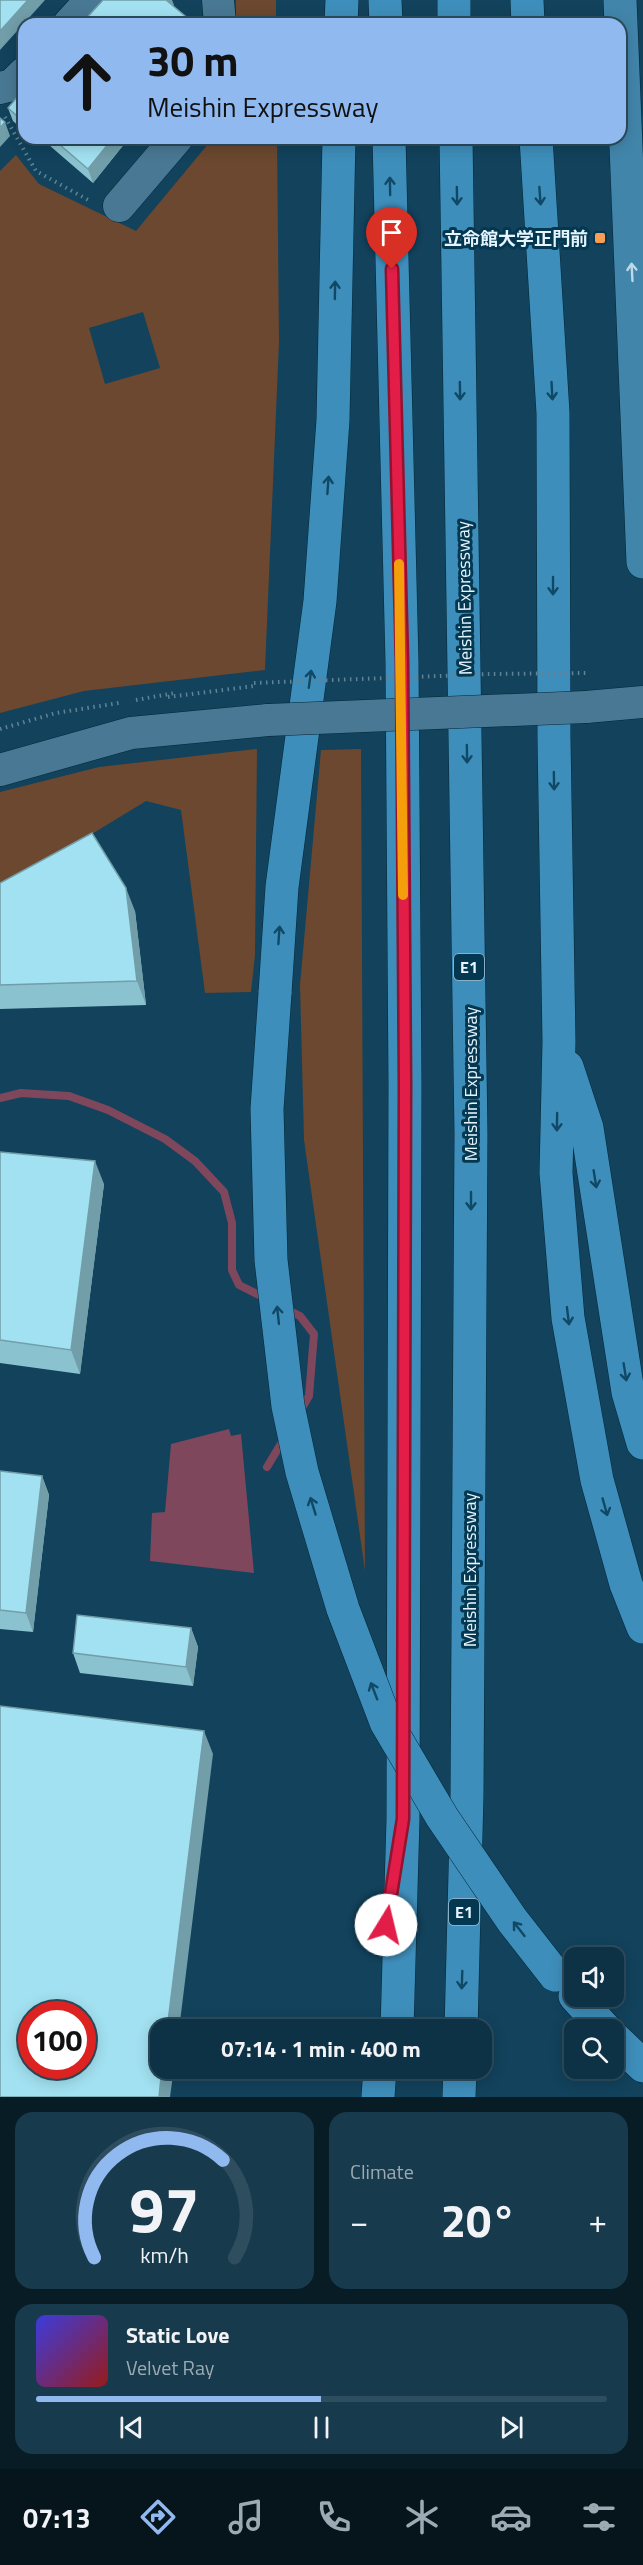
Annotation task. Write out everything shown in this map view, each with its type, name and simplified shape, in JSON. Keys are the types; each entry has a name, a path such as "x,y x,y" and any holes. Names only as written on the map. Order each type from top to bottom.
{"highway":[{"path":"341,18 342,0"},
{"path":"385,0 386,18"},
{"path":"454,0 454,18"},
{"path":"527,0 528,18"},
{"path":"339,144 333,420 320,601 282,887 267,1109 272,1260 288,1406 302,1472 343,1609 386,1722 442,1817 512,1920 564,1984"},
{"path":"389,144 402,709 405,1085 403,1819 396,2019"},
{"name":"Meishin Expressway","path":"456,144 471,1122 467,1784 461,2019"},
{"path":"536,144 553,413 558,1042 556,1173 568,1318 597,1480 626,1584 643,1627"},
{"path":"558,1042 587,1128 628,1392 643,1443"},
{"path":"382,2019 386,1925 403,1819"},
{"path":"585,2007 596,2019"},
{"path":"624,2048 643,2066"},
{"path":"378,2097 379,2079"},
{"path":"395,2079 395,2097"},
{"path":"459,2097 460,2079"}],"main road":[{"path":"620,0 621,18"},
{"path":"626,144 643,562"}],"street":[{"path":"74,18 91,0"},
{"path":"218,0 220,18"},
{"path":"2,101 18,79"},
{"path":"119,206 172,144"},
{"path":"0,770 131,733 268,720 586,707 643,702"}],"path":[{"path":"2,101 6,122 18,142"},
{"path":"19,144 36,171 100,207 119,206"},
{"path":"254,683 492,674 586,673"}],"shaded area":[{"path":"236,0 276,0 276,18 236,18"},
{"path":"208,144 277,144 279,342 265,670 84,691 0,713 0,171 16,155 39,184 136,231","holes":["143,312 160,368 105,384 89,328"]},
{"path":"257,749 255,955 251,992 205,993 181,810 146,801 0,890 0,792 99,767"},
{"path":"361,749 365,1571 304,1140 300,985 321,750"},
{"path":"229,1429 231,1436 241,1434 254,1573 150,1561 152,1513 165,1512 171,1444"}],"building":[{"path":"0,0 28,0 0,31"},
{"path":"103,0 166,0 188,18 86,18"},
{"path":"18,96 18,117 8,108"},
{"path":"0,118 5,122 0,128"},
{"path":"59,144 108,144 88,169"},
{"path":"92,833 126,888 137,981 0,985 0,883"},
{"path":"0,1152 95,1161 71,1350 0,1340"},
{"path":"0,1471 42,1476 26,1613 0,1610"},
{"path":"77,1615 191,1628 186,1667 73,1653"},
{"path":"0,1706 204,1731 168,2019 150,2019 150,2079 161,2079 159,2097 0,2097"}],"waterway":[{"path":"0,1098 21,1093 69,1096 108,1110 165,1139 195,1161 224,1192 232,1223 232,1270 239,1285 267,1299"},
{"path":"284,1308 300,1316 314,1334 309,1396 299,1413"},
{"path":"267,1467 285,1437"}],"slow traffic":[{"path":"399,564 402,662 403,895"}],"place":[{"name":"立命館大学正門前","path":"600,238"}],"route":[{"path":"386,1925 403,1819 405,1085 402,662 392,269"}]}
